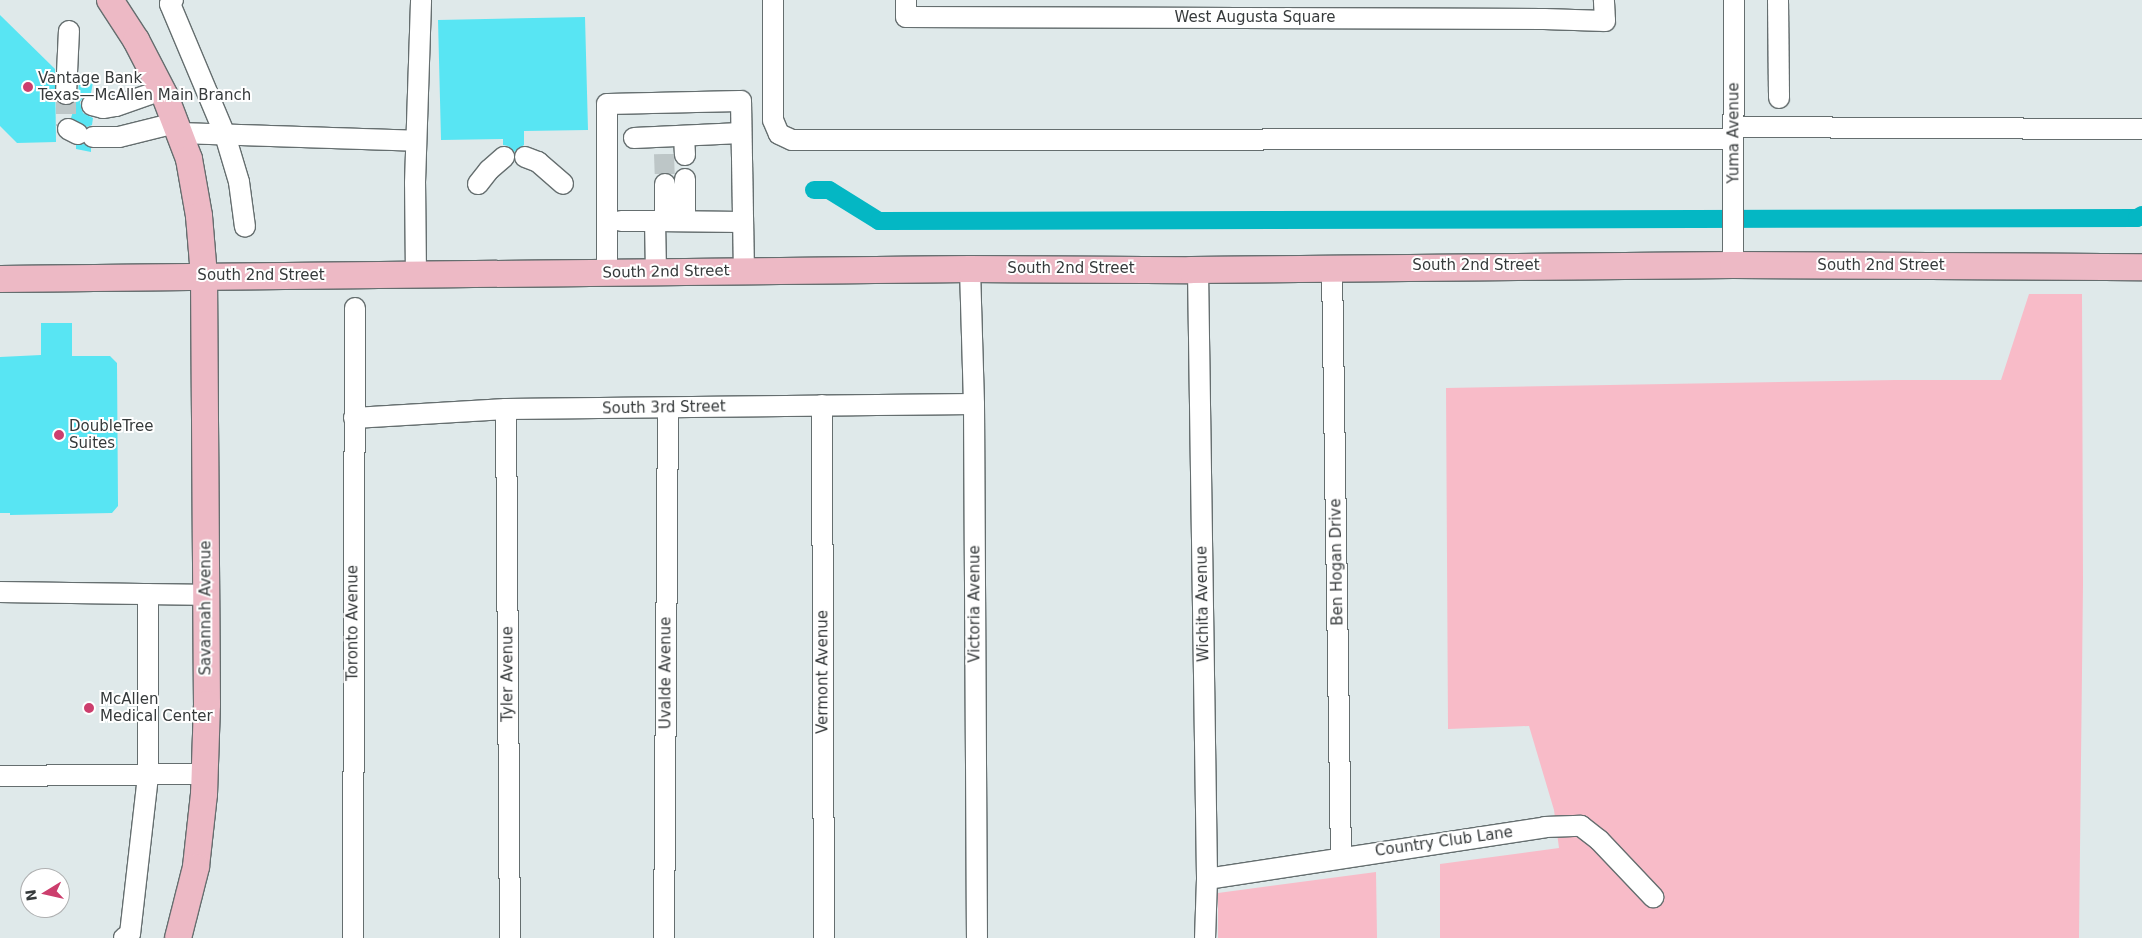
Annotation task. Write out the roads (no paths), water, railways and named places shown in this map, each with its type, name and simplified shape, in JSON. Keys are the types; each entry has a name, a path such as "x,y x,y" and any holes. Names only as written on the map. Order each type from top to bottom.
{"main road":[{"name":"Savannah Avenue","path":"110,0 136,40 162,90 189,160 199,216 204,276 207,704 204,774 196,867 178,938"},
{"name":"South 2nd Street","path":"0,279 970,269 1198,270 1332,267 1733,265 2142,267"}],"street":[{"path":"174,0 170,4 225,135 239,182 245,227"},
{"path":"416,275 416,141 421,0"},
{"path":"773,0 774,120 779,134 792,140 2142,129"},
{"name":"West Augusta Square","path":"906,8 1544,18 1604,21 1604,0"},
{"name":"Yuma Avenue","path":"1733,265 1734,0"},
{"path":"1778,0 1779,98"},
{"path":"66,94 69,30"},
{"path":"92,105 103,108 116,106 162,90"},
{"path":"607,273 608,104 741,101 744,271"},
{"path":"80,133 118,137 177,128 225,135 416,141"},
{"path":"634,138 664,145 684,145 742,133"},
{"path":"478,184 489,170 504,157"},
{"path":"525,157 538,162 563,184"},
{"path":"685,179 685,221"},
{"path":"656,272 665,184"},
{"path":"621,221 743,222"},
{"name":"Ben Hogan Drive","path":"1332,267 1341,857"},
{"name":"Victoria Avenue","path":"970,269 974,404 977,938"},
{"name":"Wichita Avenue","path":"1198,270 1207,879 1205,938"},
{"name":"Toronto Avenue","path":"353,938 355,308"},
{"name":"South 3rd Street","path":"354,418 506,409 668,409 974,404"},
{"name":"Vermont Avenue","path":"822,405 824,938"},
{"name":"Tyler Avenue","path":"506,409 510,938"},
{"name":"Uvalde Avenue","path":"664,938 668,409"},
{"path":"0,592 206,595"},
{"path":"124,938 130,934 148,776 148,594"},
{"path":"0,776 204,774"},
{"name":"Country Club Lane","path":"1207,879 1545,827 1581,826 1599,840 1652,897"}],"waterway":[{"path":"814,190 829,190 879,221 2137,218 2142,215"}],"tunnel":[{"path":"66,94 66,126 68,129"},
{"path":"664,154 665,184"}],"place":[{"name":"Vantage Bank Texas—McAllen Main Branch","path":"28,87"},
{"name":"DoubleTree Suites","path":"59,435"},
{"name":"McAllen Medical Center","path":"89,708"}]}
